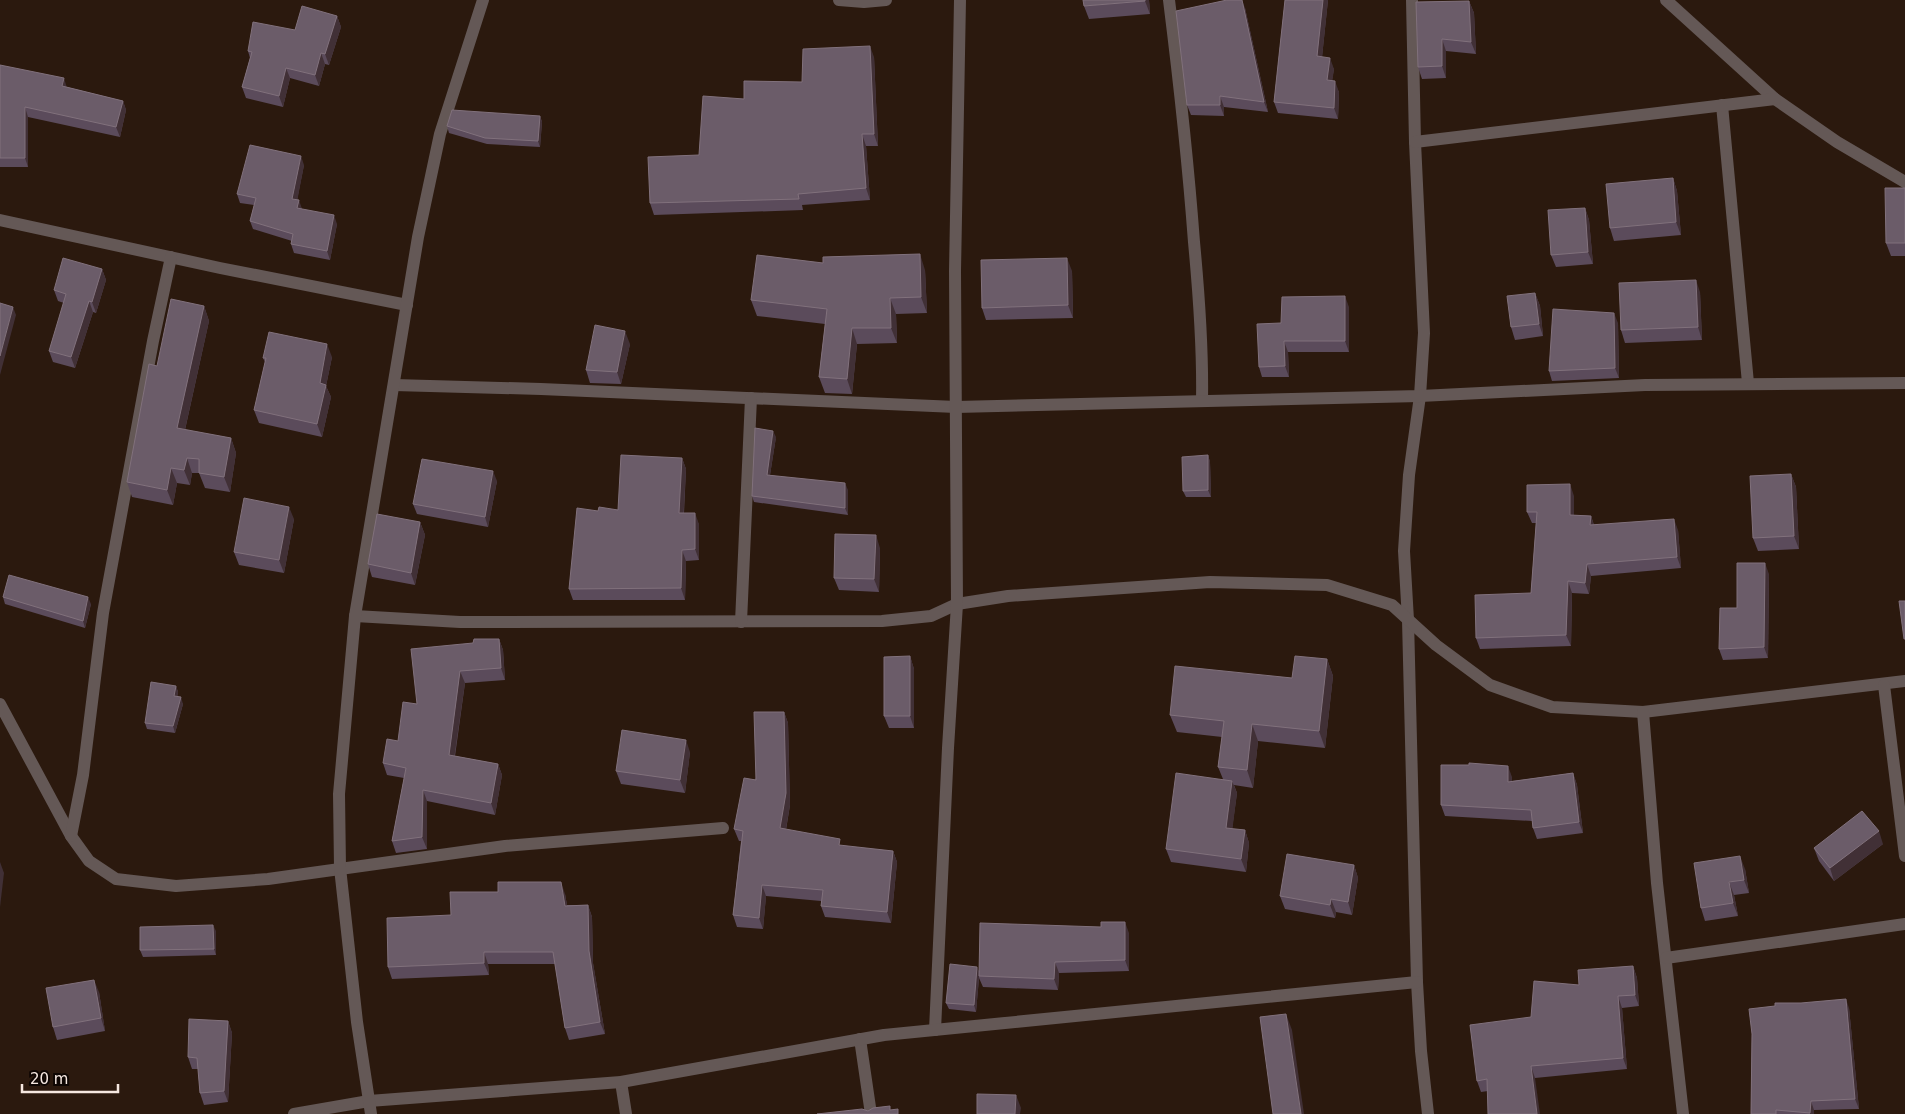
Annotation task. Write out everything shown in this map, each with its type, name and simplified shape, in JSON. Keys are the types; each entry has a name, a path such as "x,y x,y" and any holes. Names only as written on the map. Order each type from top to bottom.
{"street":[{"path":"371,1114 357,1022 340,868 339,794 355,616 418,237 440,134 482,0"},
{"path":"839,0 864,2 886,0"},
{"path":"935,1030 956,604 955,271 960,0"},
{"path":"1169,0 1179,79 1192,215 1203,361 1202,401"},
{"path":"1412,0 1415,142 1424,333 1420,396 1409,475 1404,551 1408,620 1417,982 1421,1051 1428,1114"},
{"path":"1666,0 1775,99 1837,142 1905,182"},
{"path":"1415,142 1775,99"},
{"path":"1722,105 1748,383"},
{"path":"0,220 407,305"},
{"path":"71,836 83,775 103,613 153,341 171,257"},
{"path":"394,385 541,388 956,407 1420,396 1645,385 1905,383"},
{"path":"741,622 750,398"},
{"path":"355,616 460,622 882,621 931,616 956,604 1008,596 1210,582 1327,585 1392,605 1436,645 1490,685 1552,708 1643,712 1884,685 1905,681"},
{"path":"1884,685 1905,856"},
{"path":"0,704 71,836 89,861 116,880 176,886 268,879 506,846 723,828"},
{"path":"1643,712 1657,883 1683,1114"},
{"path":"1666,958 1905,924"},
{"path":"294,1114 369,1101 621,1082 884,1034 1417,982"},
{"path":"860,1039 871,1114"},
{"path":"621,1082 626,1114"}],"building":[{"path":"1083,0 1145,0 1145,1 1084,6"},
{"path":"1227,0 1242,0 1264,102 1220,96 1220,105 1187,105 1176,11"},
{"path":"1285,0 1323,0 1317,56 1330,58 1327,80 1335,81 1334,108 1274,102"},
{"path":"1469,1 1471,42 1442,39 1442,66 1418,67 1416,2"},
{"path":"302,6 337,16 325,54 321,53 315,75 286,68 279,96 242,87 252,52 248,51 253,22 295,30"},
{"path":"870,46 874,134 862,134 866,188 798,194 799,199 650,203 648,157 699,155 703,96 744,99 744,81 802,82 803,49"},
{"path":"0,65 64,78 62,86 123,101 116,127 25,107 25,158 0,158"},
{"path":"452,110 540,116 538,141 485,138 447,126"},
{"path":"250,145 301,156 292,199 299,200 297,208 334,215 327,251 291,244 293,234 250,221 256,198 237,194"},
{"path":"1673,178 1676,222 1610,228 1606,184"},
{"path":"1885,188 1905,188 1905,243 1886,243"},
{"path":"1585,208 1588,252 1551,255 1548,210"},
{"path":"920,254 921,297 890,298 891,328 852,328 847,379 819,377 827,309 751,300 757,255 823,263 823,257"},
{"path":"63,258 102,269 92,302 89,301 71,357 49,351 66,294 54,290"},
{"path":"1067,258 1068,305 982,308 981,260"},
{"path":"1696,280 1698,327 1621,330 1619,283"},
{"path":"1535,293 1539,324 1511,327 1507,296"},
{"path":"1345,296 1345,341 1284,341 1285,366 1259,367 1257,324 1281,323 1282,297"},
{"path":"171,299 204,306 177,428 231,438 224,477 199,473 199,459 187,458 184,470 171,468 167,490 127,482 149,364 157,366"},
{"path":"0,303 13,307 0,356"},
{"path":"1553,309 1614,313 1615,368 1549,371"},
{"path":"595,325 625,331 617,372 586,370"},
{"path":"269,332 327,344 320,383 326,385 317,424 254,410 266,358 263,358"},
{"path":"755,428 773,431 767,475 845,483 845,508 752,496"},
{"path":"621,455 682,458 679,513 695,513 695,549 682,550 681,588 569,589 577,508 598,511 599,507 618,510"},
{"path":"1208,455 1208,490 1183,491 1182,457"},
{"path":"422,459 493,471 485,517 413,504"},
{"path":"1791,474 1794,536 1753,538 1750,476"},
{"path":"1570,484 1570,515 1591,516 1590,525 1674,519 1677,557 1587,564 1585,583 1568,581 1566,635 1476,638 1475,595 1531,593 1537,512 1527,512 1527,485"},
{"path":"244,498 289,507 279,560 234,552"},
{"path":"377,514 420,522 411,573 368,564"},
{"path":"835,534 876,535 874,579 834,578"},
{"path":"1737,563 1765,563 1764,647 1719,649 1720,608 1737,608"},
{"path":"9,575 88,597 83,621 3,597"},
{"path":"1899,601 1905,601 1905,639 1904,639"},
{"path":"474,639 499,639 501,668 460,671 449,755 498,764 491,803 423,790 422,837 392,841 406,768 383,763 387,739 398,741 403,702 417,704 411,649 473,643"},
{"path":"910,656 910,716 884,716 884,657"},
{"path":"1295,656 1327,659 1319,731 1252,724 1247,770 1218,767 1224,721 1170,715 1175,666 1292,678"},
{"path":"151,682 176,686 174,696 181,697 173,726 145,723"},
{"path":"754,712 784,712 786,793 780,828 840,839 839,845 893,851 887,912 821,906 823,890 762,885 759,918 733,915 743,831 734,829 744,778 756,780"},
{"path":"622,730 686,740 680,780 616,771"},
{"path":"1469,763 1508,766 1508,782 1573,773 1579,822 1533,828 1531,810 1441,805 1441,765 1469,765"},
{"path":"1176,773 1232,781 1226,828 1245,830 1241,859 1166,849"},
{"path":"1862,811 1879,831 1830,868 1814,848"},
{"path":"1287,854 1354,865 1348,902 1331,899 1330,905 1280,896"},
{"path":"1740,856 1744,880 1729,882 1733,903 1701,908 1694,863"},
{"path":"498,882 561,882 565,906 588,905 589,951 600,1022 565,1028 553,952 484,952 484,963 388,967 387,918 451,915 450,892 498,892"},
{"path":"1101,922 1125,922 1125,960 1055,962 1054,979 979,976 980,923 1101,927"},
{"path":"213,925 214,949 140,950 140,927"},
{"path":"950,964 977,967 974,1005 946,1003"},
{"path":"1633,966 1635,995 1618,996 1623,1058 1531,1066 1537,1114 1488,1114 1487,1079 1477,1081 1470,1025 1531,1017 1534,981 1579,985 1578,970"},
{"path":"94,980 101,1018 53,1027 46,988"},
{"path":"1846,999 1855,1099 1811,1101 1810,1113 1776,1110 1776,1114 1751,1114 1752,1034 1749,1009 1775,1006 1775,1003"},
{"path":"1286,1014 1301,1114 1273,1114 1260,1017"},
{"path":"189,1019 228,1021 224,1091 200,1093 197,1058 188,1057"},
{"path":"977,1094 1016,1095 1015,1114 977,1114"},
{"path":"890,1106 890,1110 898,1109 898,1114 817,1114 862,1109 868,1111 873,1108"}]}
